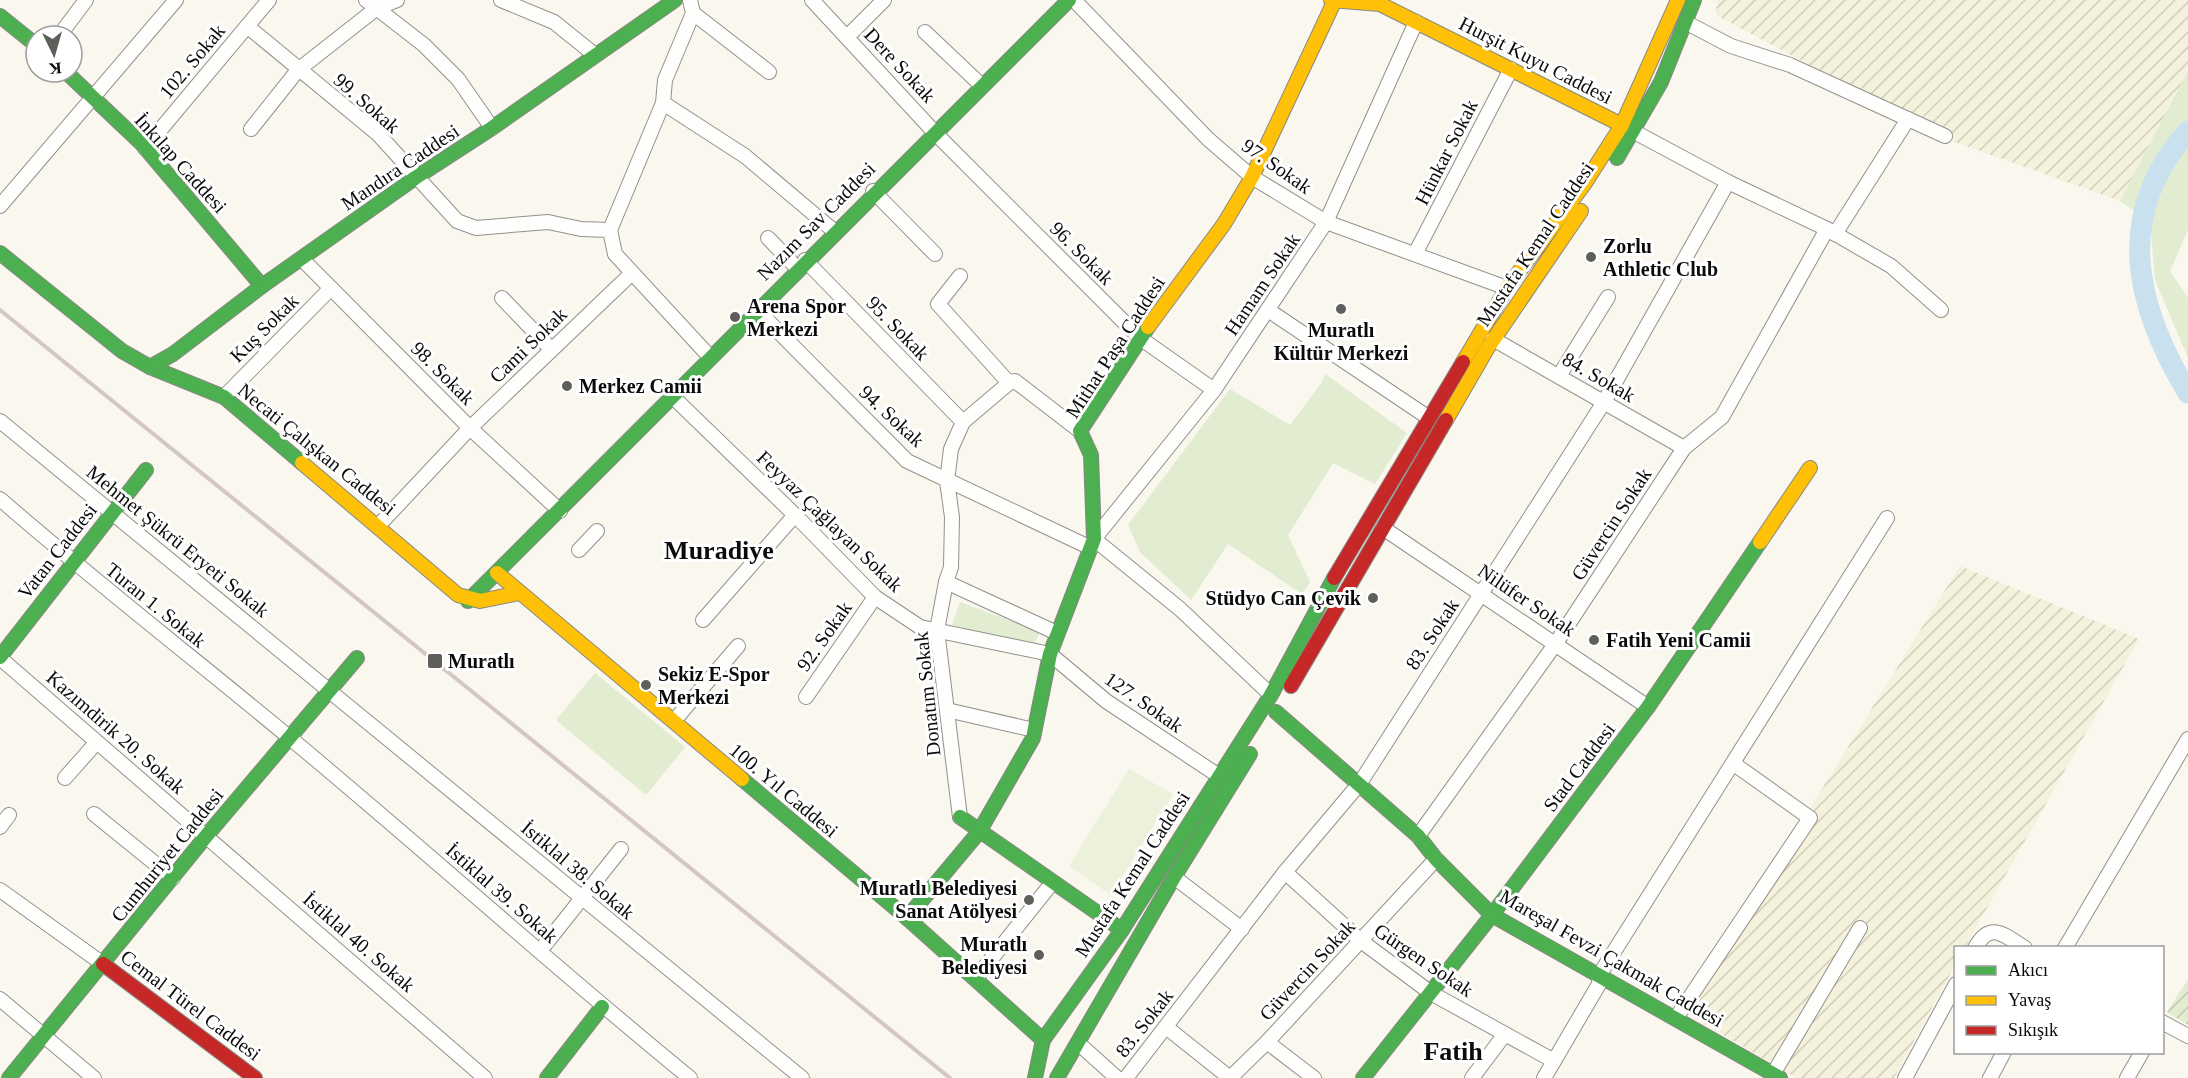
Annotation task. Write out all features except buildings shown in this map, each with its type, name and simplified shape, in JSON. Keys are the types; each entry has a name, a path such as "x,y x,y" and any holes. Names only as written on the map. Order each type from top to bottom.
{"street":[{"path":"68,24 86,0"},
{"path":"0,206 176,0"},
{"name":"102. Sokak","path":"145,148 269,0"},
{"path":"251,129 298,70 372,4 396,0"},
{"path":"501,0 554,22 595,55"},
{"name":"Mandıra Caddesi","path":"150,367 173,354 262,286 415,178 492,128 675,0"},
{"name":"Dere Sokak","path":"812,0 933,130"},
{"path":"847,37 884,0"},
{"name":"Nazım Sav Caddesi","path":"463,598 497,573 560,511 933,130 1069,0"},
{"name":"97. Sokak","path":"1074,0 1208,139 1252,177 1326,222 1507,288"},
{"name":"Mustafa Kemal Caddesi","path":"1059,1075 1174,877 1276,712 1493,339 1635,132 1687,23 1694,0"},
{"name":"Mithat Paşa Caddesi","path":"907,918 979,832 1022,761 1034,730 1050,654 1092,543 1091,455 1080,431 1140,338 1224,224 1252,177 1332,1"},
{"name":"Hurşit Kuyu Caddesi","path":"1332,1 1380,4 1622,125"},
{"name":"Mustafa Kemal Caddesi","path":"1035,1078 1038,1057 1047,1035 1122,930 1271,695 1330,585 1507,288 1585,183 1622,125 1675,1"},
{"path":"372,4 424,45 459,79 492,128"},
{"path":"710,357 615,254 610,230 663,103 665,80 692,7 769,72"},
{"path":"0,16 24,35"},
{"name":"Hamam Sokak","path":"1092,543 1214,390 1326,222 1416,22"},
{"path":"1687,23 1731,46 1790,65 1945,136"},
{"name":"99. Sokak","path":"247,26 378,134 415,178 457,221 476,228 548,222 581,229 610,230"},
{"path":"926,32 981,85"},
{"name":"Hünkar Sokak","path":"1416,254 1510,69"},
{"name":"İnkılap Caddesi","path":"78,84 145,148 262,286"},
{"path":"663,103 744,156 834,231"},
{"name":"Güvercin Sokak","path":"1418,836 1556,643 1684,448 1722,417 1831,232 1908,119"},
{"path":"1622,125 1728,182 1831,232 1891,266 1941,310"},
{"name":"96. Sokak","path":"933,130 1140,338 1214,390"},
{"name":"83. Sokak","path":"1126,1078 1285,872 1360,783 1604,402 1728,182"},
{"path":"873,191 935,254"},
{"name":"95. Sokak","path":"768,238 801,264 963,422"},
{"name":"Necati Çalışkan Caddesi","path":"0,253 122,351 150,367 224,397 379,525 463,598"},
{"name":"98. Sokak","path":"302,259 470,428 560,511"},
{"name":"Cami Sokak","path":"379,525 470,428 631,274"},
{"path":"960,276 938,304 1012,382 1080,431"},
{"name":"Kuş Sokak","path":"224,397 331,288"},
{"path":"1559,376 1608,297"},
{"path":"502,298 551,349"},
{"name":"94. Sokak","path":"756,309 907,461 947,481 1092,543 1180,609 1271,695"},
{"path":"1268,310 1429,418"},
{"name":"84. Sokak","path":"1493,339 1684,448"},
{"name":"Donatım Sokak","path":"979,832 960,817 937,630 951,567 952,517 947,481 951,449 963,422 1012,382"},
{"name":"Feyyaz Çağlayan Sokak","path":"672,396 795,515 875,597 920,627 1050,654"},
{"name":"Mehmet Şükrü Eryeti Sokak","path":"0,421 331,690"},
{"name":"Stad Caddesi","path":"1363,1078 1492,915 1648,707 1810,468"},
{"name":"Vatan Caddesi","path":"0,657 146,470"},
{"path":"1382,497 1396,505"},
{"name":"Turan 1. Sokak","path":"0,500 72,562 290,738"},
{"path":"703,620 795,515"},
{"path":"1544,1078 1600,978 1887,518"},
{"name":"Nilüfer Sokak","path":"1383,528 1482,592 1648,707"},
{"path":"579,550 597,531"},
{"name":"100. Yıl Caddesi","path":"497,573 976,978 1047,1035 1078,1043"},
{"path":"946,582 1057,633"},
{"path":"1330,585 1344,595"},
{"path":"463,598 495,600 519,593"},
{"name":"92. Sokak","path":"806,697 875,597"},
{"path":"679,715 738,646"},
{"name":"127. Sokak","path":"1050,654 1106,701 1219,776"},
{"name":"Kazımdirik 20. Sokak","path":"0,657 96,743 207,835"},
{"name":"Cumhuriyet Caddesi","path":"9,1078 207,835 357,658"},
{"name":"İstiklal 38. Sokak","path":"331,690 802,1078"},
{"path":"1271,695 1276,712"},
{"path":"947,710 1034,730"},
{"name":"Mareşal Fevzi Çakmak Caddesi","path":"1276,712 1418,836 1436,860 1492,915 1600,978 1676,1017 1776,1076"},
{"name":"İstiklal 39. Sokak","path":"290,738 540,951 602,1007 690,1078"},
{"path":"2066,946 2188,739"},
{"path":"65,778 96,743"},
{"path":"1676,1017 1810,818 1734,765"},
{"path":"94,814 173,878"},
{"path":"0,827 9,815"},
{"path":"979,832 1122,930"},
{"name":"İstiklal 40. Sokak","path":"207,835 485,1078"},
{"path":"540,951 621,849"},
{"name":"Güvercin Sokak","path":"1166,1027 1230,1078 1267,1042 1436,860"},
{"name":"Gürgen Sokak","path":"1285,872 1361,941 1431,993 1554,1061"},
{"path":"1174,877 1242,929"},
{"path":"976,978 1052,883"},
{"path":"0,890 103,964"},
{"path":"1776,1076 1860,928"},
{"path":"1976,946 1982,936 1990,932 1999,932 2022,946"},
{"name":"Cemal Türel Caddesi","path":"103,964 255,1078"},
{"path":"1905,1078 1954,988"},
{"path":"0,999 94,1078"},
{"path":"547,1078 602,1007"},
{"path":"2164,1023 2188,1036"},
{"path":"1472,1078 1505,1034"},
{"path":"1267,1042 1314,1078"},
{"path":"1078,1043 1117,1078"},
{"path":"1990,1078 2003,1054"},
{"path":"2127,1078 2141,1054"},
{"path":"1038,1057 1059,1075"}],"shaded area":[{"path":"1717,0 2188,0 2188,71 2120,201 1952,141 1716,15"},
{"path":"1960,566 2139,639 1966,946 1954,946 1954,967 1894,1078 1797,1078 1684,1012"}],"green space":[{"path":"2188,71 2188,230 2170,271 2188,298 2188,358 2155,280 2150,221 2120,201"},
{"path":"1325,374 1407,433 1375,484 1333,463 1288,535 1310,582 1302,594 1228,544 1191,600 1140,552 1128,525 1230,389 1290,425 1322,382"},
{"path":"960,602 1040,632 1033,647 952,625"},
{"path":"595,673 685,747 646,795 556,720"},
{"path":"1129,769 1173,794 1111,895 1069,866"},
{"path":"2188,979 2188,1025 2167,1012"}],"waterway":[{"path":"2188,131 2164,163 2149,195 2141,228 2140,260 2145,294 2155,327 2188,393"}],"railway":[{"path":"0,310 950,1078"}],"traffic: fast":[{"path":"150,367 173,354 262,286 415,178 492,128 675,0"},
{"path":"468,601 1069,0"},
{"path":"1617,158 1661,82 1694,0"},
{"path":"0,16 24,35"},
{"path":"79,84 142,144 262,286"},
{"path":"0,253 122,351 150,367 224,397 302,463"},
{"path":"907,918 979,832 1033,738 1050,654 1094,539 1091,455 1080,431 1148,327"},
{"path":"0,657 146,470"},
{"path":"1363,1078 1492,915 1648,707 1760,542"},
{"path":"1035,1078 1043,1040 1122,930 1271,695 1334,578"},
{"path":"9,1078 207,835 357,658"},
{"path":"1276,712 1418,836 1436,859 1492,915 1780,1078"},
{"path":"1057,1078 1174,877 1250,754"},
{"path":"742,779 907,918 1043,1040"},
{"path":"960,817 1122,930"},
{"path":"547,1078 602,1007"}],"traffic: slow":[{"path":"1331,0 1380,4 1622,125"},
{"path":"1463,362 1507,288 1585,183 1622,125 1678,0"},
{"path":"1148,327 1224,224 1252,177 1334,2"},
{"path":"1446,420 1487,349 1581,211"},
{"path":"302,463 458,595 480,601 519,593"},
{"path":"1760,542 1810,468"},
{"path":"497,573 742,779"}],"traffic: jam":[{"path":"1334,578 1463,362"},
{"path":"1291,686 1446,420"},
{"path":"103,964 255,1078"}],"place":[{"name":"Zorlu Athletic Club","path":"1591,257"},
{"name":"Muratlı Kültür Merkezi","path":"1341,309"},
{"name":"Arena Spor Merkezi","path":"735,317"},
{"name":"Merkez Camii","path":"567,386"},
{"name":"Stüdyo Can Çevik","path":"1373,598"},
{"name":"Fatih Yeni Camii","path":"1594,640"},
{"name":"Muratlı","path":"435,661"},
{"name":"Sekiz E-Spor Merkezi","path":"646,685"},
{"name":"Muratlı Belediyesi Sanat Atölyesi","path":"1029,900"},
{"name":"Muratlı Belediyesi","path":"1039,955"}],"district":[{"name":"Muradiye","path":"719,550"},
{"name":"Fatih","path":"1453,1051"}]}
